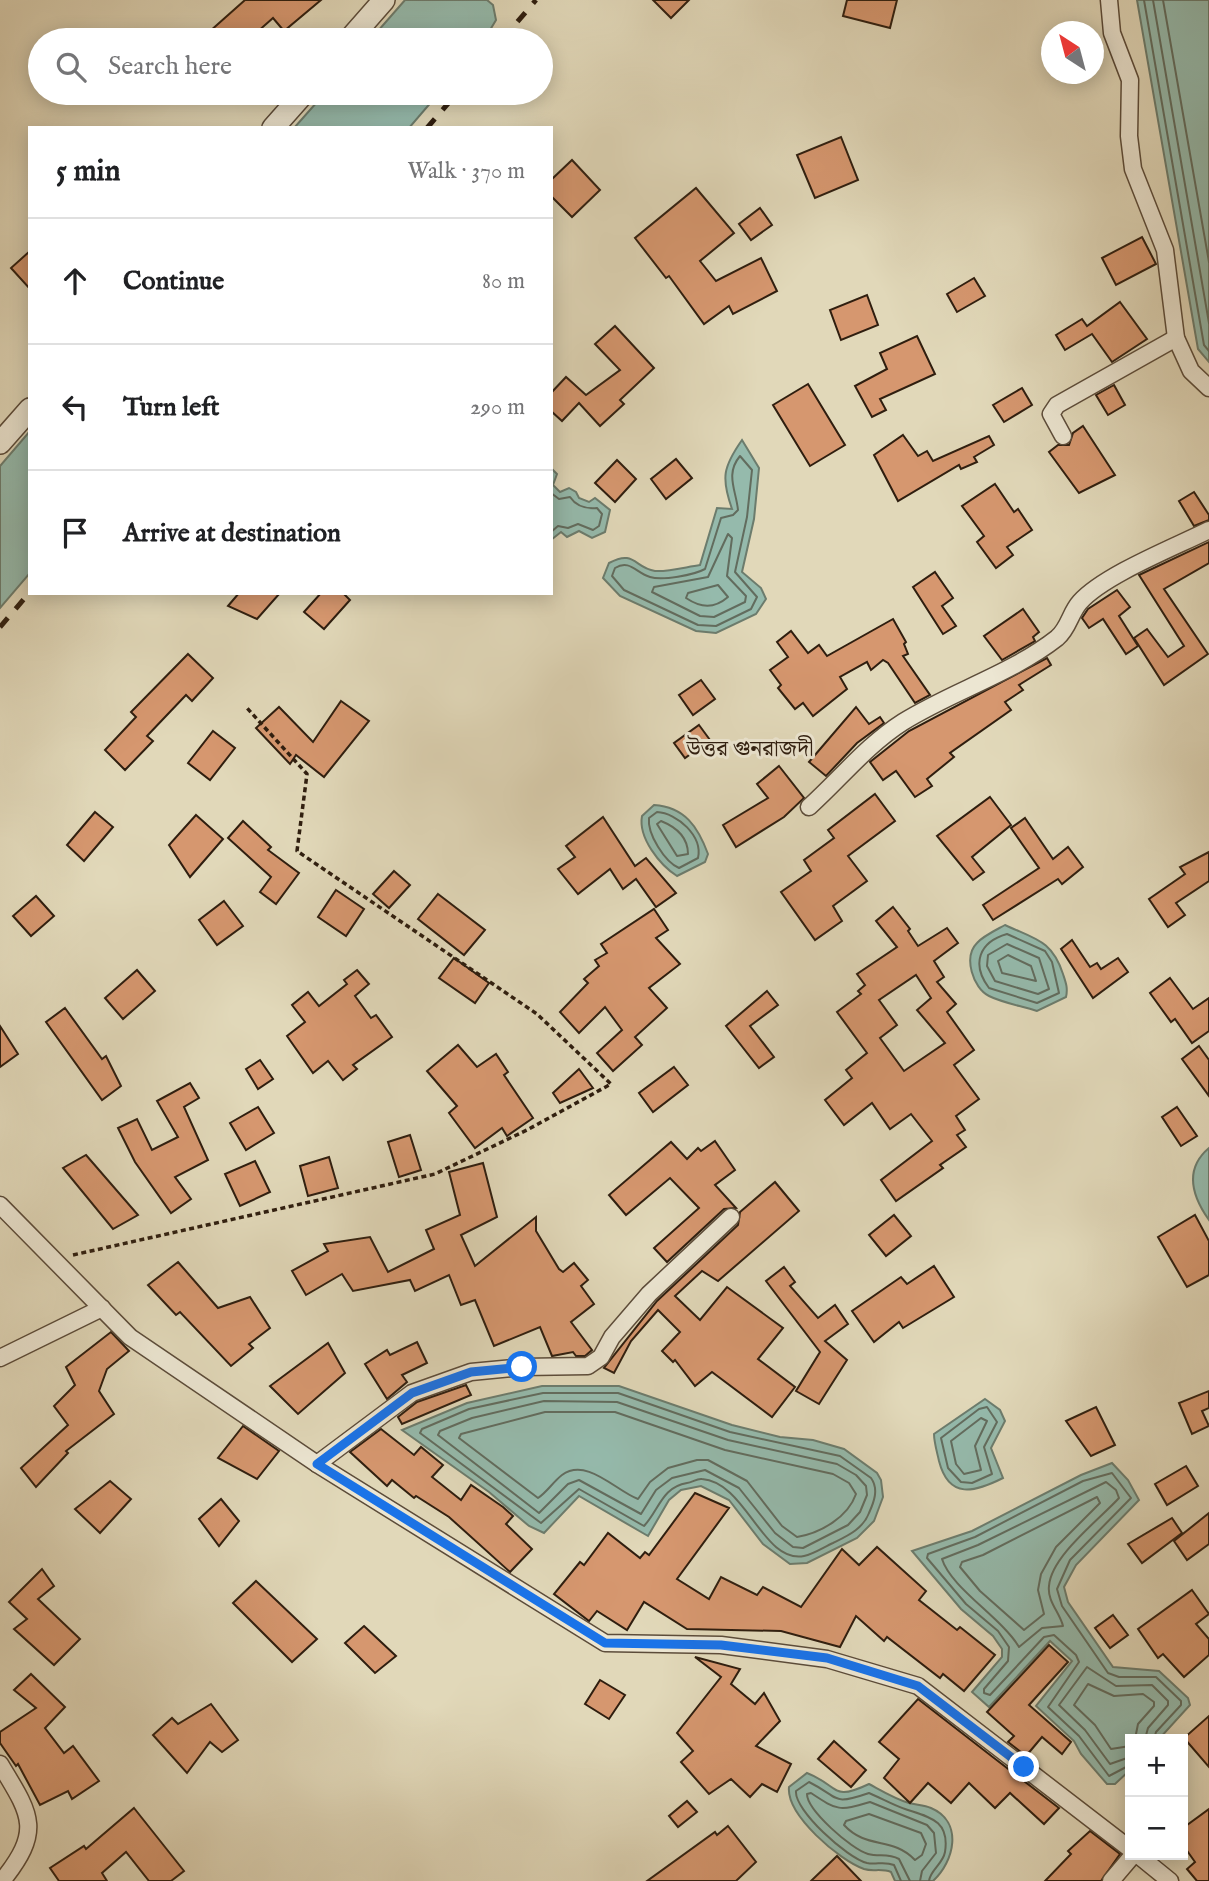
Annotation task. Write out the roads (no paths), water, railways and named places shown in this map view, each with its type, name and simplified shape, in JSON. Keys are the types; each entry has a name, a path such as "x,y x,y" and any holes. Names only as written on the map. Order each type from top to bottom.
{"street":[{"path":"360,28 384,0"},
{"path":"1109,0 1112,33 1130,80 1129,136 1133,169 1165,250 1176,338 1191,371 1209,388"},
{"path":"275,126 293,105"},
{"path":"1063,436 1051,414 1052,409 1176,338"},
{"path":"0,443 28,411"},
{"path":"809,807 840,779 857,758 902,723 947,697 1005,671 1057,637 1079,603 1103,584 1209,530"},
{"path":"0,1205 130,1336 317,1464 605,1643 721,1645 827,1658 918,1686 1125,1845"},
{"path":"317,1464 412,1393 471,1372 522,1367 588,1366 601,1357 612,1337 649,1294 731,1217"},
{"path":"0,1358 102,1308"},
{"path":"0,1764 26,1807 30,1828 18,1862 2,1881"},
{"path":"1111,1881 1130,1860"},
{"path":"1142,1860 1170,1881"}],"water":[{"path":"405,0 487,0 493,5 496,20 491,28 380,28"},
{"path":"1137,0 1209,0 1209,362 1198,349"},
{"path":"314,105 429,105 411,126 296,126"},
{"path":"28,433 28,575 0,608 0,466"},
{"path":"742,440 759,468 754,519 742,572 761,588 766,599 756,614 716,633 696,631 620,596 603,578 609,563 618,559 629,559 655,571 700,565 717,508 732,509 726,489 726,473"},
{"path":"553,485 560,492 569,488 576,492 579,498 589,502 595,498 610,510 605,532 592,538 579,531 567,537 561,532 553,538"},
{"path":"654,805 674,810 689,820 700,835 708,854 705,862 677,876 657,858 643,833 642,824 642,816"},
{"path":"1005,925 1041,942 1054,954 1065,980 1066,997 1037,1011 983,992 974,979 970,964 973,949 983,938"},
{"path":"1209,1148 1209,1220 1198,1202 1193,1183 1196,1165"},
{"path":"542,1386 619,1386 732,1425 780,1437 813,1440 844,1449 877,1473 881,1480 883,1497 874,1521 857,1538 807,1563 790,1564 763,1544 729,1500 701,1486 681,1490 669,1500 648,1536 579,1496 544,1533 529,1526 489,1492 402,1430 467,1403"},
{"path":"985,1399 1000,1410 1005,1421 991,1448 1003,1478 973,1489 956,1487 943,1474 934,1434"},
{"path":"1112,1463 1128,1480 1139,1500 1076,1565 1064,1587 1068,1602 1113,1667 1159,1671 1188,1698 1190,1705 1164,1734 1125,1734 1125,1775 1115,1784 1107,1784 1081,1754 1074,1741 1036,1706 1072,1661 1050,1641 989,1707 972,1692 1002,1657 1002,1649 993,1636 961,1609 912,1551 972,1531 1081,1475"},
{"path":"807,1773 841,1792 869,1784 899,1799 928,1807 941,1814 952,1832 952,1843 946,1864 940,1873 933,1881 895,1881 891,1872 864,1869 841,1856 805,1823 790,1798 789,1787"}],"railway":[{"path":"512,28 536,0"},
{"path":"429,126 447,105"},
{"path":"0,627 28,594"}],"district":[{"name":"উত্তর গুনরাজদী","path":"750,748"}]}
